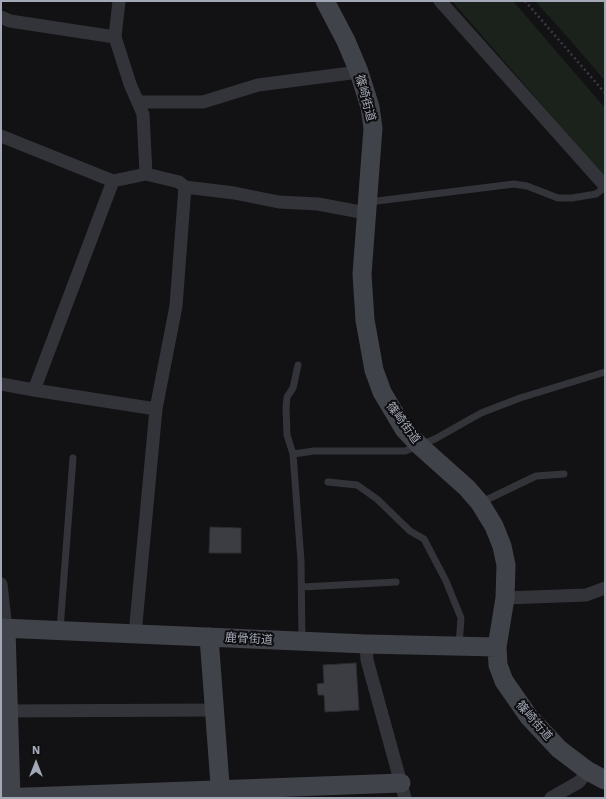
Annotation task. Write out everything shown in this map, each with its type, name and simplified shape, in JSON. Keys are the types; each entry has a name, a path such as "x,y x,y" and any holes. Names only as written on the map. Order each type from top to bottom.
{"street":[{"path":"119,1 115,36 130,84 143,114 146,174"},
{"name":"篠崎街道","path":"325,1 346,41 359,72 370,107 373,128 362,274 369,348 374,370 382,392 400,422 420,446 466,488 480,504 494,526 502,546 506,565 505,598 497,647 498,666 504,681 516,701 529,718 559,749 588,771 605,780"},
{"path":"440,1 605,187"},
{"path":"1,17 10,21 115,36"},
{"path":"138,102 203,102 258,85 359,72"},
{"path":"1,136 113,181 146,174 178,182 185,187 234,192 279,202 367,208"},
{"path":"34,390 113,181"},
{"path":"135,634 156,409 176,306 185,187"},
{"path":"1,384 156,409"},
{"path":"1,584 3,591 7,798 403,790 367,660 366,644"},
{"path":"505,598 586,595 605,588"},
{"name":"鹿骨街道","path":"3,628 366,644 497,647"},
{"path":"209,637 221,794"},
{"path":"5,711 215,710"},
{"path":"552,798 579,782 588,771"}],"lane":[{"path":"367,208 514,184 527,186 558,198 572,198 596,194 605,187"},
{"path":"298,365 293,388 287,397 286,408 288,435 293,454 302,587 302,641"},
{"path":"293,454 314,451 405,451 420,446 482,413 520,398 605,372"},
{"path":"60,631 73,458"},
{"path":"480,504 536,476 564,474"},
{"path":"328,482 357,485 377,499 410,531 424,539 446,581 461,618 459,647"},
{"path":"302,587 396,582"}],"path":[{"path":"525,1 605,93"}],"shaded area":[{"path":"452,1 513,1 605,108 605,178"},
{"path":"535,1 605,1 605,81 571,41"}],"building":[{"path":"210,527 241,528 241,553 209,553"},
{"path":"356,663 359,710 325,712 324,695 318,695 317,684 324,683 323,665"}]}
